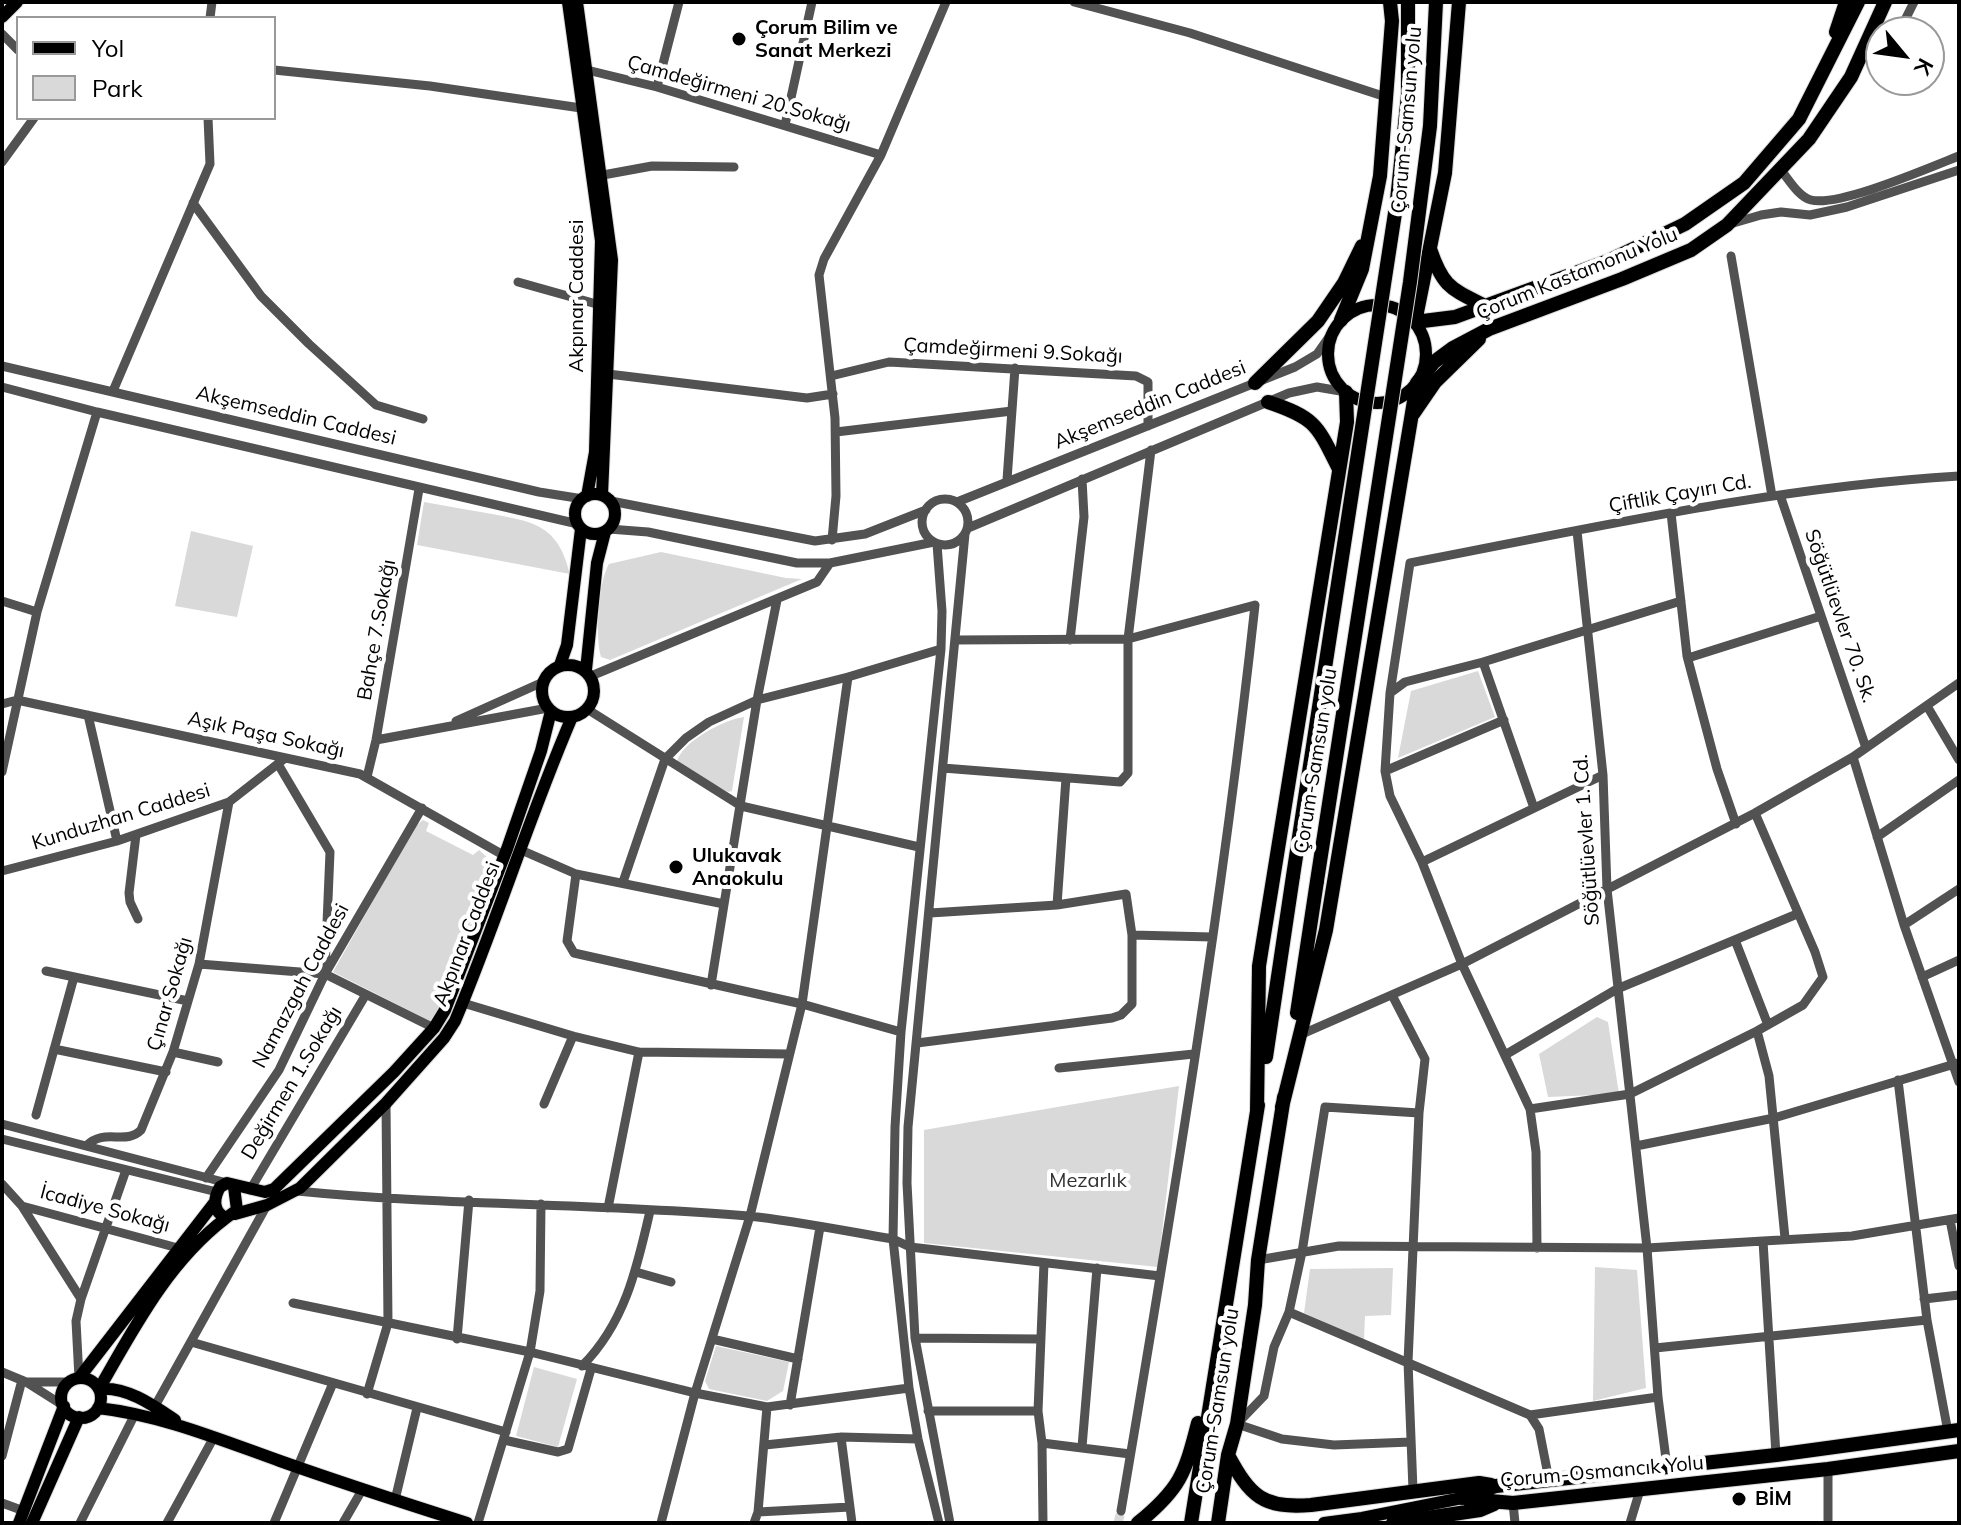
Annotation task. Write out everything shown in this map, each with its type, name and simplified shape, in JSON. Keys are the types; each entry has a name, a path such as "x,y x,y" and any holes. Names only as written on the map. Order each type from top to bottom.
{"highway":[{"path":"1341,320 1362,269 1380,176 1392,21 1390,2"},
{"name":"Çorum-Samsun yolu","path":"1191,1523 1397,200 1408,95 1408,2"},
{"name":"Çorum-Samsun yolu","path":"1218,1523 1228,1455 1237,1424 1255,1305 1258,1260 1410,282 1430,126 1436,2"},
{"path":"1415,322 1445,173 1459,2"},
{"path":"1824,72 1846,2"},
{"name":"Çorum Kastamonu Yolu","path":"1415,322 1455,317 1608,261 1685,224 1744,183 1799,119 1858,2"},
{"name":"Çorum Kastamonu Yolu","path":"1417,383 1434,362 1489,329 1691,250 1727,225 1809,139 1851,77 1885,2"},
{"path":"1255,383 1318,321 1344,283 1369,231"},
{"path":"1430,249 1439,275 1455,291 1485,306"},
{"path":"1411,417 1435,382 1489,329"},
{"path":"1282,1107 1326,930 1417,383"},
{"path":"1257,1111 1259,966 1347,422 1346,392"},
{"path":"1268,402 1302,413 1321,434 1339,470"},
{"path":"1138,1523 1178,1486 1189,1461 1219,1341"},
{"name":"Çorum-Osmancık Yolu","path":"1462,1498 1496,1486 1776,1455 1954,1431"},
{"name":"Çorum-Osmancık Yolu","path":"1462,1498 1513,1503 1828,1469 1959,1451"},
{"path":"1228,1455 1242,1482 1251,1492 1272,1504 1311,1505 1479,1483 1496,1486"},
{"path":"1393,1523 1480,1510 1496,1503"}],"main road":[{"path":"2,17 17,2"},
{"name":"Akpınar Caddesi","path":"568,2 601,241 595,452 585,497"},
{"name":"Akpınar Caddesi","path":"577,2 603,175 612,260 606,498"},
{"path":"1370,305 1387,305 1403,311 1415,322 1423,336 1426,352 1424,369 1417,383 1391,401 1375,403 1360,400 1346,392 1329,366 1328,349 1332,334 1341,320 1354,310 1370,305"},
{"path":"560,665 569,632 580,526 575,514 585,497 606,498 616,512 597,563 588,673 595,693 587,709 572,717 557,715 550,709 542,696 543,682 553,669 560,665 578,666 588,673"},
{"path":"580,526 595,534 607,530"},
{"name":"Akpınar Caddesi","path":"223,1191 265,1192 274,1189 434,1028 455,987 505,856 541,751 550,709"},
{"name":"Akpınar Caddesi","path":"99,1389 118,1353 189,1251 230,1216 267,1205 297,1191 386,1103 444,1038 463,1003 543,784 572,717"},
{"path":"223,1191 238,1203 230,1216 219,1215 223,1191"},
{"path":"74,1380 94,1382 99,1389 101,1400 91,1415 79,1417 67,1412 62,1393 223,1191"},
{"path":"99,1389 118,1390 155,1406 184,1426"},
{"path":"21,1517 64,1406"},
{"path":"98,1408 184,1426 362,1490 467,1523"},
{"path":"32,1523 79,1417"},
{"path":"1324,1523 1462,1498"}],"street":[{"path":"657,87 679,2"},
{"path":"785,125 812,2"},
{"path":"832,540 836,432 819,275 824,259 881,155 946,2"},
{"path":"1074,2 1190,33 1386,97"},
{"path":"276,70 430,86 581,108"},
{"name":"Çamdeğirmeni 20.Sokağı","path":"587,70 657,87 881,155"},
{"path":"2,162 33,120"},
{"path":"113,391 210,164 208,120"},
{"path":"1781,170 1809,200 1832,202 1959,156"},
{"path":"603,175 652,166 734,167"},
{"path":"1727,225 1761,215 1781,212 1810,215 1847,207 1959,170"},
{"path":"193,203 261,296 309,344 376,405 423,419"},
{"name":"Söğütlüevler 70. Sk.","path":"1731,256 1776,496 1866,748"},
{"path":"518,282 600,305"},
{"name":"Akşemseddin Caddesi","path":"957,502 1295,367 1317,354 1341,320"},
{"name":"Çamdeğirmeni 9.Sokağı","path":"831,376 889,362 1145,378 1148,382 1148,426"},
{"name":"Akşemseddin Caddesi","path":"2,366 539,492 585,497"},
{"path":"1007,480 1015,368"},
{"path":"608,374 807,398 833,394"},
{"name":"Akşemseddin Caddesi","path":"966,531 1289,393 1317,387 1346,392"},
{"name":"Akşemseddin Caddesi","path":"2,389 580,526"},
{"path":"836,432 1012,411"},
{"path":"2,772 37,612 97,412"},
{"path":"943,768 1120,782 1128,773 1128,639 1151,450"},
{"name":"Çiftlik Çayırı Cd.","path":"1390,693 1410,563 1776,496 1895,480 1959,476"},
{"path":"1070,640 1084,517 1082,479"},
{"name":"Bahçe 7.Sokağı","path":"367,777 419,489"},
{"path":"606,498 815,541 865,534 926,510 940,500 957,502 968,516 908,1127 915,1338 950,1523"},
{"path":"926,510 923,528 935,543 942,611 941,649 901,1032 893,1239 909,1388 939,1523"},
{"path":"1671,513 1688,658 1717,769 1736,824"},
{"path":"607,530 648,532 797,563 830,563 935,543 953,544 966,531"},
{"name":"Söğütlüevler 1. Cd.","path":"1577,531 1603,775 1607,889 1647,1248 1658,1397 1667,1467"},
{"path":"588,673 817,582 830,563"},
{"path":"711,985 757,700 777,600"},
{"path":"2,601 37,612"},
{"path":"1537,1248 1536,1152 1530,1109 1462,964 1422,862 1390,796 1385,771 1390,693 1405,682 1483,662 1681,601"},
{"path":"956,640 1128,639 1255,605 1237,768 1121,1511"},
{"path":"1688,658 1821,616"},
{"path":"623,882 665,759 686,738 709,722 757,700 941,649"},
{"path":"1483,662 1534,808"},
{"path":"661,1523 695,1393 750,1216 802,1004 848,677"},
{"path":"442,728 543,682"},
{"path":"1300,1035 1462,964 1736,824 1853,757 1959,683"},
{"name":"Aşık Paşa Sokağı","path":"2,704 17,700 281,762 341,768 367,777 505,856"},
{"path":"1927,706 1959,760"},
{"path":"376,740 550,709"},
{"path":"587,709 741,806 919,847"},
{"path":"88,715 117,841"},
{"path":"1385,771 1504,720"},
{"path":"1853,757 1904,925 1956,1064 1959,1082"},
{"path":"281,762 330,852 325,974"},
{"name":"Kunduzhan Caddesi","path":"2,871 117,841 229,802 281,762"},
{"path":"1422,862 1603,775"},
{"path":"1057,905 1066,778"},
{"path":"1877,837 1959,780"},
{"name":"Çınar Sokağı","path":"86,1146 98,1137 137,1135 166,1072 199,964 229,802"},
{"name":"Namazgah Caddesi","path":"206,1178 279,1070 325,974 422,808"},
{"path":"1530,1109 1630,1094 1803,1005 1823,977 1755,813"},
{"path":"136,835 129,893 138,919"},
{"path":"521,850 576,874 724,904"},
{"path":"576,874 567,941 574,953 802,1004 901,1032"},
{"path":"1904,925 1959,889"},
{"path":"917,1043 1121,1015 1132,1004 1132,935 1126,894 1057,905 930,913"},
{"path":"1505,1055 1617,989 1797,914"},
{"path":"1132,935 1212,937"},
{"path":"1735,940 1768,1025"},
{"path":"1922,977 1959,960"},
{"path":"199,964 325,974 434,1028"},
{"path":"46,971 188,1001"},
{"path":"36,1115 74,977"},
{"path":"1392,995 1425,1059 1419,1113 1408,1362 1413,1490"},
{"name":"Değirmen 1.Sokağı","path":"250,1190 365,996"},
{"path":"463,1003 639,1052 789,1054"},
{"path":"1757,1031 1769,1076 1785,1238"},
{"path":"544,1104 573,1036"},
{"path":"54,1049 166,1072"},
{"path":"173,1052 218,1062"},
{"path":"608,1208 639,1052"},
{"path":"1059,1068 1194,1054"},
{"path":"1636,1146 1774,1118 1956,1064"},
{"path":"1898,1080 1927,1320 1954,1431"},
{"path":"367,1394 388,1323 386,1103"},
{"path":"1411,1442 1334,1445 1295,1441 1237,1424 1264,1396 1274,1347 1289,1312 1302,1252 1325,1107 1419,1113"},
{"path":"2,1124 206,1178 223,1191"},
{"path":"2,1139 223,1191"},
{"path":"24,1381 74,1380 76,1321 81,1299 126,1170"},
{"path":"2,1184 22,1206 81,1299"},
{"path":"297,1191 388,1200 469,1200 750,1216 893,1239 910,1247 1160,1276"},
{"path":"457,1339 469,1200"},
{"path":"478,1523 530,1352 540,1291 541,1204"},
{"path":"155,1406 267,1205"},
{"name":"İcadiye Sokağı","path":"22,1206 178,1248"},
{"path":"191,1342 558,1452 568,1449 586,1367 621,1311 636,1272 650,1211"},
{"path":"1258,1260 1339,1246 1647,1248 1852,1236 1955,1219 1959,1266"},
{"path":"790,1405 820,1227"},
{"path":"1763,1241 1776,1455"},
{"path":"1043,1523 1042,1443 1038,1411 1044,1263"},
{"path":"1082,1447 1097,1268"},
{"path":"636,1272 671,1282"},
{"path":"1924,1299 1959,1295"},
{"path":"293,1303 530,1352 695,1393 767,1407 909,1388"},
{"path":"1289,1312 1530,1415 1658,1397"},
{"path":"1655,1348 1927,1320"},
{"path":"915,1338 1039,1339"},
{"path":"712,1339 798,1359"},
{"path":"2,1372 24,1381 64,1406"},
{"path":"2,1456 24,1381"},
{"path":"274,1523 333,1383"},
{"path":"754,1523 758,1512 767,1407"},
{"path":"395,1500 417,1408"},
{"path":"928,1411 1038,1411"},
{"path":"80,1523 135,1414"},
{"path":"1530,1415 1539,1429 1549,1480"},
{"path":"167,1523 214,1437"},
{"path":"765,1445 841,1437 918,1439"},
{"path":"841,1437 852,1523"},
{"path":"1042,1443 1130,1454"},
{"path":"1828,1469 1828,1523"},
{"path":"343,1523 362,1490"},
{"path":"1630,1523 1640,1490"},
{"path":"2,1503 21,1517"},
{"path":"1513,1503 1515,1523"},
{"path":"758,1512 850,1507"}],"green space":[{"path":"424,502 533,524 552,536 570,574 417,545"},
{"path":"191,531 253,546 237,617 175,606"},
{"path":"661,552 802,579 610,660 601,657 599,610 602,583 609,564"},
{"path":"1478,671 1495,717 1398,758 1411,691"},
{"path":"744,717 732,791 728,792 677,763 686,748 704,733"},
{"path":"423,820 429,823 426,831 473,855 479,850 489,859 489,868 447,993 432,1022 333,972 415,826"},
{"path":"1597,1017 1608,1022 1619,1094 1548,1097 1539,1054"},
{"name":"Mezarlık","path":"1179,1086 1158,1267 924,1243 924,1130"},
{"path":"1595,1267 1637,1270 1646,1388 1593,1401"},
{"path":"1393,1268 1391,1315 1365,1316 1364,1340 1304,1313 1310,1269"},
{"path":"716,1346 789,1362 783,1391 767,1401 709,1389 705,1381"},
{"path":"534,1367 577,1379 558,1447 516,1436"}],"tunnel":[{"path":"1118,1523 1121,1511"}],"place":[{"name":"Çorum Bilim ve Sanat Merkezi","path":"739,39"},
{"name":"Ulukavak Anaokulu","path":"676,867"},
{"name":"BİM","path":"1739,1499"}]}
